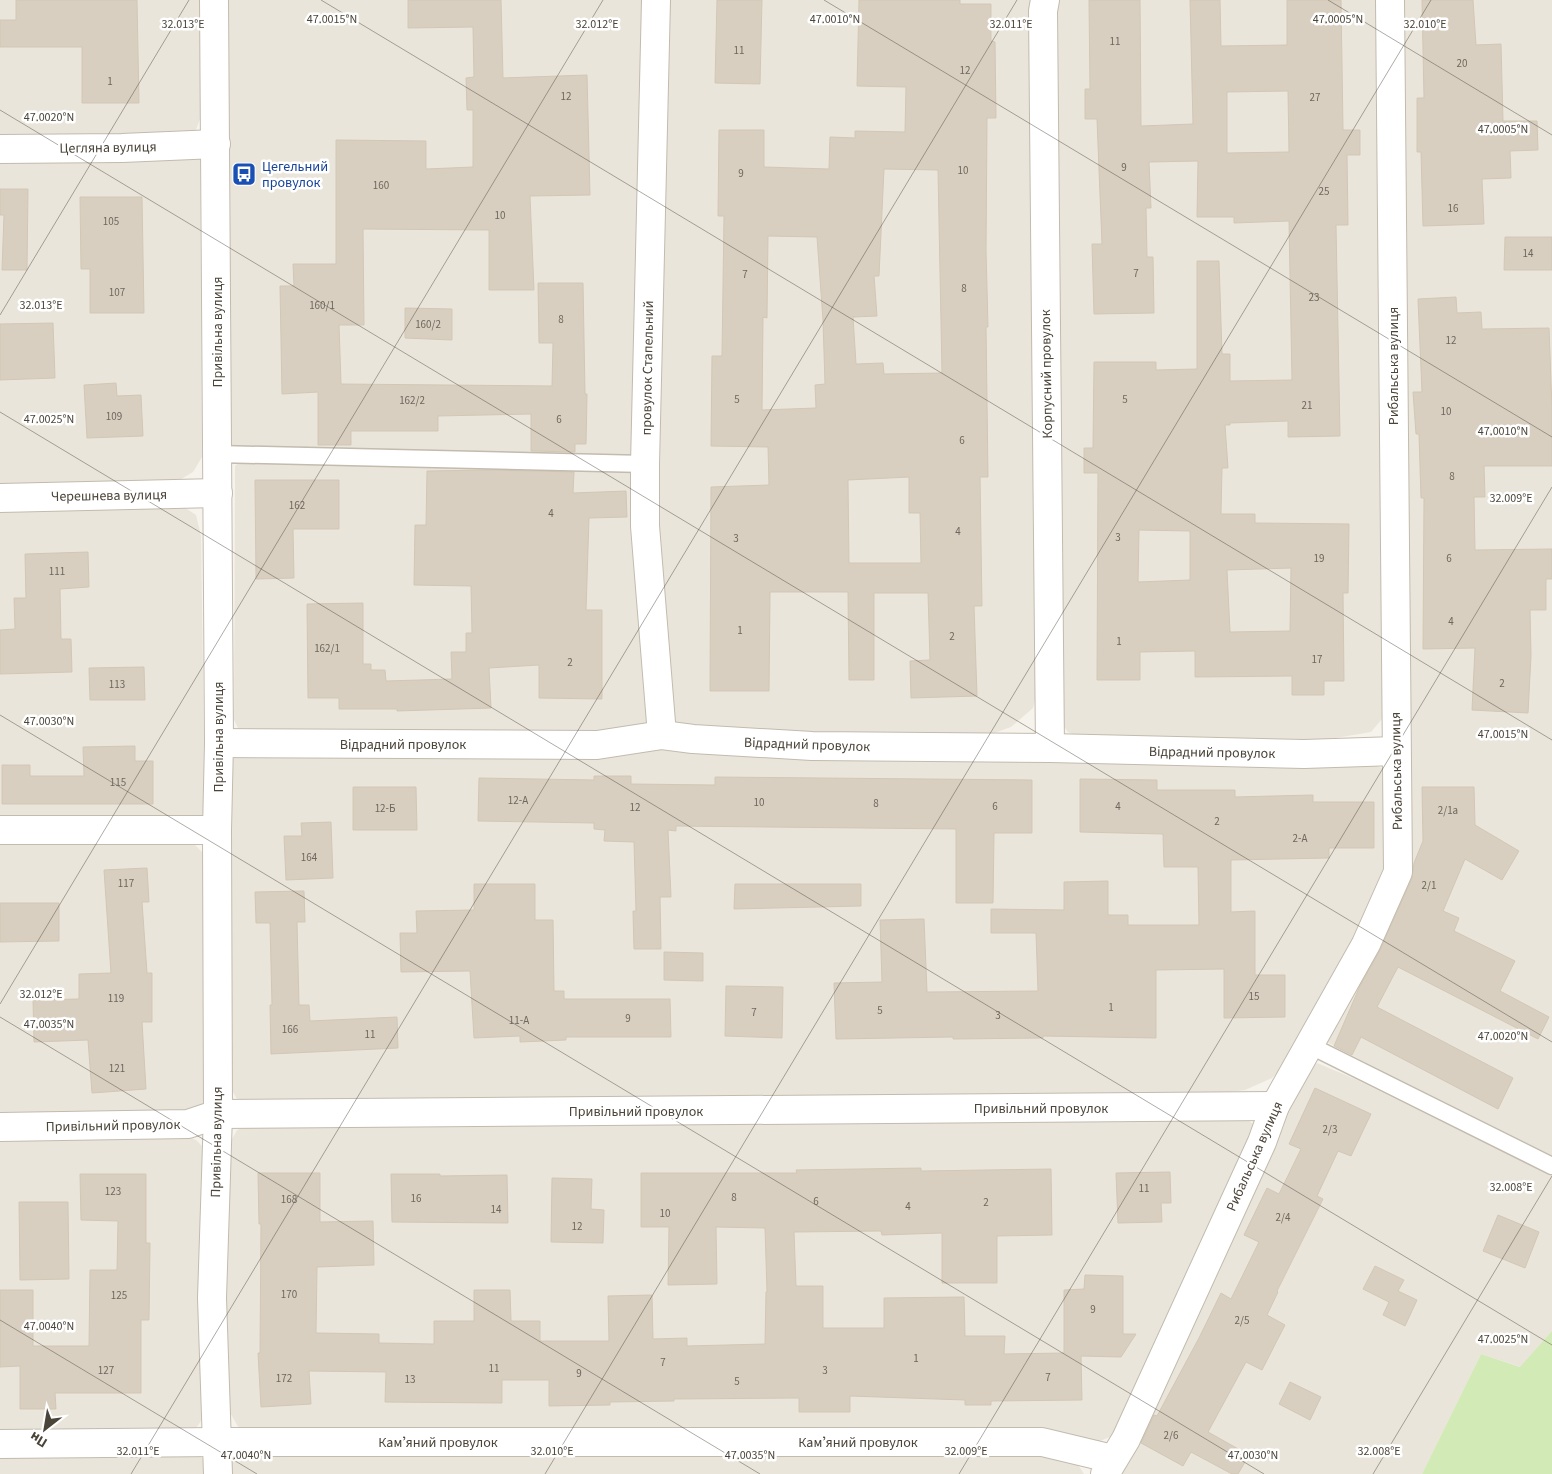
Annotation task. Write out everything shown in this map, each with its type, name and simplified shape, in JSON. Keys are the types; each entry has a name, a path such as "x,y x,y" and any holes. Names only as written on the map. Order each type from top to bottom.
{"street":[{"name":"Привільна вулиця","path":"214,0 219,743 217,830 218,1114 212,1298 218,1474"},
{"name":"провулок Стапельний","path":"656,0 645,526 662,735"},
{"name":"Корпусний провулок","path":"1045,0 1042,11 1050,748"},
{"name":"Рибальська вулиця","path":"1109,1466 1126,1439 1151,1385 1262,1142 1275,1106 1366,944 1398,872 1390,0"},
{"name":"Цегляна вулиця","path":"0,149 122,148 216,144"},
{"name":"Черешнева вулиця","path":"0,498 218,493"},
{"name":"Відрадний провулок","path":"219,743 597,745 662,735 693,739 812,746 1050,748 1304,754 1396,751"},
{"path":"0,830 217,830"},
{"name":"Привільний провулок","path":"0,1127 188,1124 218,1114 1275,1106"},
{"name":"Камʼяний провулок","path":"0,1444 217,1442 1042,1442 1109,1466"}],"lane":[{"path":"217,454 645,464"},
{"path":"1308,1045 1552,1166"}],"shaded area":[{"path":"0,0 200,0 202,114 195,132 177,139 0,137"},
{"path":"227,0 647,0 637,442 630,455 617,459 231,447"},
{"path":"663,0 1037,0 1042,671 1033,708 1011,727 986,736 809,738 672,726 651,524"},
{"path":"1052,0 1382,0 1387,708 1382,719 1371,732 1306,743 1091,742 1068,732 1055,715"},
{"path":"1397,0 1552,0 1552,1162 1325,1041 1402,873"},
{"path":"200,158 202,457 193,472 176,482 0,487 0,160"},
{"path":"244,458 634,470 649,722 638,730 622,735 240,732 234,720 235,466"},
{"path":"181,505 196,515 201,536 205,810 202,817 0,821 0,507"},
{"path":"663,741 1373,765 1385,769 1394,872 1305,1044 1272,1078 1245,1090 1187,1097 250,1104 237,1099 230,1087 230,755"},
{"path":"0,842 192,842 204,854 206,1099 199,1110 0,1120"},
{"path":"1317,1063 1355,1079 1552,1176 1552,1331 1521,1367 1481,1354 1422,1474 1116,1474 1301,1077"},
{"path":"1245,1118 1253,1124 1251,1137 1119,1433 1098,1442 240,1430 228,1409 220,1297 231,1141 237,1130 251,1125"},
{"path":"184,1135 196,1140 203,1147 204,1416 197,1427 184,1432 0,1434 0,1137"},
{"path":"0,1453 199,1455 208,1464 208,1474 0,1474"},
{"path":"1044,1453 1073,1457 1084,1474 229,1474 228,1462 233,1455"}],"green space":[{"path":"1552,1331 1552,1474 1422,1474 1481,1354 1520,1367"}],"building":[{"path":"16,0 137,0 139,103 82,103 82,47 0,47 0,20 16,20"},
{"path":"408,0 501,0 503,78 587,75 590,195 530,196 534,290 489,290 489,230 363,229 364,325 339,325 341,384 552,386 553,343 539,343 538,283 583,283 585,394 587,394 586,444 575,444 575,452 531,451 531,414 438,416 438,431 351,431 351,445 318,445 318,392 282,394 280,286 294,286 293,264 336,264 336,140 426,141 426,169 473,167 473,110 467,110 466,78 474,77 473,27 408,28"},
{"path":"717,0 762,0 760,84 715,83"},
{"path":"859,0 960,0 960,4 991,4 991,41 995,42 996,118 987,118 986,250 988,327 986,327 988,477 980,477 982,606 974,606 977,696 911,698 910,661 930,660 928,593 874,593 874,680 849,680 848,592 770,592 769,691 710,691 711,487 769,485 768,447 711,446 712,356 722,356 724,216 718,216 719,130 764,130 764,167 829,169 830,137 855,138 855,131 905,132 906,87 857,86","holes":["884,169 938,170 942,373 884,374 883,363 856,364 853,317 877,316 874,276 879,276","768,236 817,237 825,384 815,385 816,408 762,410 763,317 767,318","909,477 909,513 920,513 921,563 849,563 848,480"]},
{"path":"1089,0 1140,0 1141,126 1193,124 1190,0 1220,0 1221,46 1287,45 1287,0 1341,0 1343,130 1360,130 1360,155 1347,155 1348,225 1336,225 1340,436 1288,437 1288,421 1230,423 1230,425 1225,425 1228,468 1222,468 1221,514 1255,514 1255,523 1349,524 1348,593 1343,593 1344,681 1324,681 1324,695 1292,695 1292,676 1195,677 1195,651 1140,652 1140,680 1097,680 1098,473 1084,473 1084,448 1093,448 1094,362 1156,362 1156,370 1197,369 1197,261 1219,261 1222,354 1230,354 1230,381 1292,380 1289,221 1234,223 1234,217 1197,217 1198,161 1149,162 1151,208 1146,208 1147,257 1153,257 1154,313 1094,314 1092,244 1102,244 1097,119 1085,119 1085,89 1090,89","holes":["1288,91 1289,152 1227,153 1227,92","1139,530 1190,531 1190,580 1138,582","1291,568 1290,631 1230,632 1227,570"]},
{"path":"1422,0 1473,0 1476,45 1501,44 1503,121 1537,121 1538,150 1510,151 1511,178 1482,179 1484,224 1423,226 1421,152 1417,152 1417,98 1424,98"},
{"path":"0,189 28,189 27,270 2,270 4,215 0,215"},
{"path":"80,197 142,197 144,313 90,313 90,269 81,269"},
{"path":"1505,237 1552,237 1552,270 1504,270"},
{"path":"1456,297 1457,313 1481,312 1482,329 1549,328 1552,466 1484,466 1485,497 1474,497 1475,550 1552,549 1552,579 1546,579 1546,610 1530,610 1531,656 1528,713 1472,710 1475,648 1423,649 1424,498 1421,498 1419,434 1416,434 1413,392 1422,392 1418,299"},
{"path":"405,308 452,309 452,340 405,338"},
{"path":"53,323 55,378 0,380 0,324"},
{"path":"116,383 117,396 141,395 143,436 87,438 84,385"},
{"path":"427,471 574,472 573,493 626,491 627,517 589,518 586,610 602,610 602,699 539,698 539,665 489,668 491,708 397,711 397,709 339,709 339,698 308,698 307,604 363,603 363,664 371,664 371,670 385,670 386,681 452,679 451,652 466,652 466,633 472,633 471,586 414,585 415,525 426,525"},
{"path":"255,480 339,480 339,529 293,529 294,578 256,579"},
{"path":"88,552 89,587 60,589 61,639 71,639 72,672 0,674 0,630 15,629 14,598 26,598 25,554"},
{"path":"144,667 145,700 90,700 89,668"},
{"path":"135,746 135,761 153,761 153,804 2,804 2,765 30,765 30,776 84,776 83,747"},
{"path":"594,776 631,776 631,784 715,785 715,777 1032,780 1032,833 994,833 993,903 956,903 956,829 676,826 676,831 668,830 671,897 660,897 661,949 634,949 633,911 636,911 634,842 604,841 605,830 594,829 594,823 478,821 479,778 594,780"},
{"path":"1080,779 1157,780 1157,790 1235,790 1235,797 1313,795 1313,802 1374,802 1374,848 1329,848 1329,858 1231,860 1231,912 1255,911 1255,975 1285,975 1285,1017 1224,1018 1224,969 1156,970 1156,1038 1043,1036 1043,1038 836,1039 834,983 882,982 880,920 924,919 927,992 1038,991 1036,933 991,933 991,909 1064,910 1064,882 1108,881 1108,915 1128,915 1128,925 1199,925 1198,867 1164,867 1163,834 1080,832"},
{"path":"353,787 416,787 417,830 353,830"},
{"path":"1422,787 1474,787 1475,825 1519,851 1502,880 1465,859 1443,911 1459,918 1454,931 1515,961 1500,991 1549,1017 1538,1039 1398,967 1377,1007 1513,1078 1498,1109 1361,1037 1352,1055 1334,1046 1360,986 1380,950 1412,878 1414,863 1423,841"},
{"path":"331,822 333,878 286,880 284,836 302,836 301,823"},
{"path":"147,868 149,902 142,902 147,973 152,973 152,1022 142,1022 146,1089 92,1093 88,1040 34,1042 33,1000 79,999 79,974 111,973 104,870"},
{"path":"474,884 535,884 535,920 553,920 554,991 564,991 564,999 670,999 671,1037 566,1037 566,1040 520,1042 520,1036 474,1038 470,971 401,972 400,933 417,933 416,911 474,910"},
{"path":"735,884 861,884 861,906 734,909"},
{"path":"304,891 305,922 297,922 299,1005 309,1005 310,1021 397,1017 398,1048 271,1054 270,923 256,923 255,892"},
{"path":"0,903 59,903 59,941 0,942"},
{"path":"664,952 703,953 703,981 664,980"},
{"path":"726,986 783,987 782,1038 725,1036"},
{"path":"1315,1088 1371,1114 1351,1156 1338,1151 1317,1196 1323,1199 1267,1315 1285,1325 1262,1370 1246,1362 1208,1432 1249,1455 1238,1474 1232,1474 1191,1452 1183,1466 1141,1443 1154,1415 1157,1416 1199,1338 1221,1293 1231,1299 1259,1242 1244,1235 1267,1188 1279,1194 1301,1149 1289,1144"},
{"path":"921,1168 921,1171 1051,1169 1052,1235 997,1236 997,1283 942,1283 942,1233 882,1235 881,1231 794,1232 796,1286 823,1286 823,1328 884,1328 884,1298 964,1297 965,1336 1005,1336 1004,1354 1064,1353 1064,1290 1084,1289 1085,1275 1123,1276 1123,1334 1136,1334 1121,1357 1081,1356 1082,1400 991,1401 991,1405 965,1405 965,1400 850,1396 850,1412 799,1412 799,1398 674,1399 674,1401 610,1402 610,1405 549,1406 549,1380 502,1380 502,1403 385,1402 386,1372 309,1371 311,1404 261,1407 258,1353 260,1353 261,1224 259,1224 258,1173 320,1173 320,1222 373,1221 374,1265 317,1267 316,1333 379,1334 379,1343 434,1344 434,1321 474,1321 474,1290 510,1290 511,1321 540,1321 540,1341 609,1341 608,1296 652,1295 653,1339 687,1338 687,1346 765,1344 767,1292 765,1228 716,1227 717,1284 668,1285 669,1227 641,1227 641,1173 797,1173 796,1170"},
{"path":"1170,1172 1171,1203 1161,1203 1162,1222 1118,1223 1116,1173"},
{"path":"80,1174 146,1174 146,1243 150,1243 149,1320 141,1320 141,1393 55,1393 56,1409 20,1409 20,1366 0,1367 0,1290 33,1290 33,1346 89,1346 90,1270 117,1270 118,1221 81,1220"},
{"path":"391,1174 440,1174 440,1176 507,1175 508,1223 392,1222"},
{"path":"552,1178 592,1179 591,1209 604,1210 603,1243 551,1242"},
{"path":"19,1202 68,1202 69,1279 20,1280"},
{"path":"1498,1215 1539,1232 1525,1268 1483,1251"},
{"path":"1375,1266 1404,1280 1398,1291 1417,1300 1405,1326 1383,1315 1389,1302 1363,1289"},
{"path":"1290,1382 1321,1397 1310,1420 1279,1404"}],"place":[{"name":"Цегельний провулок","path":"244,174"}]}
